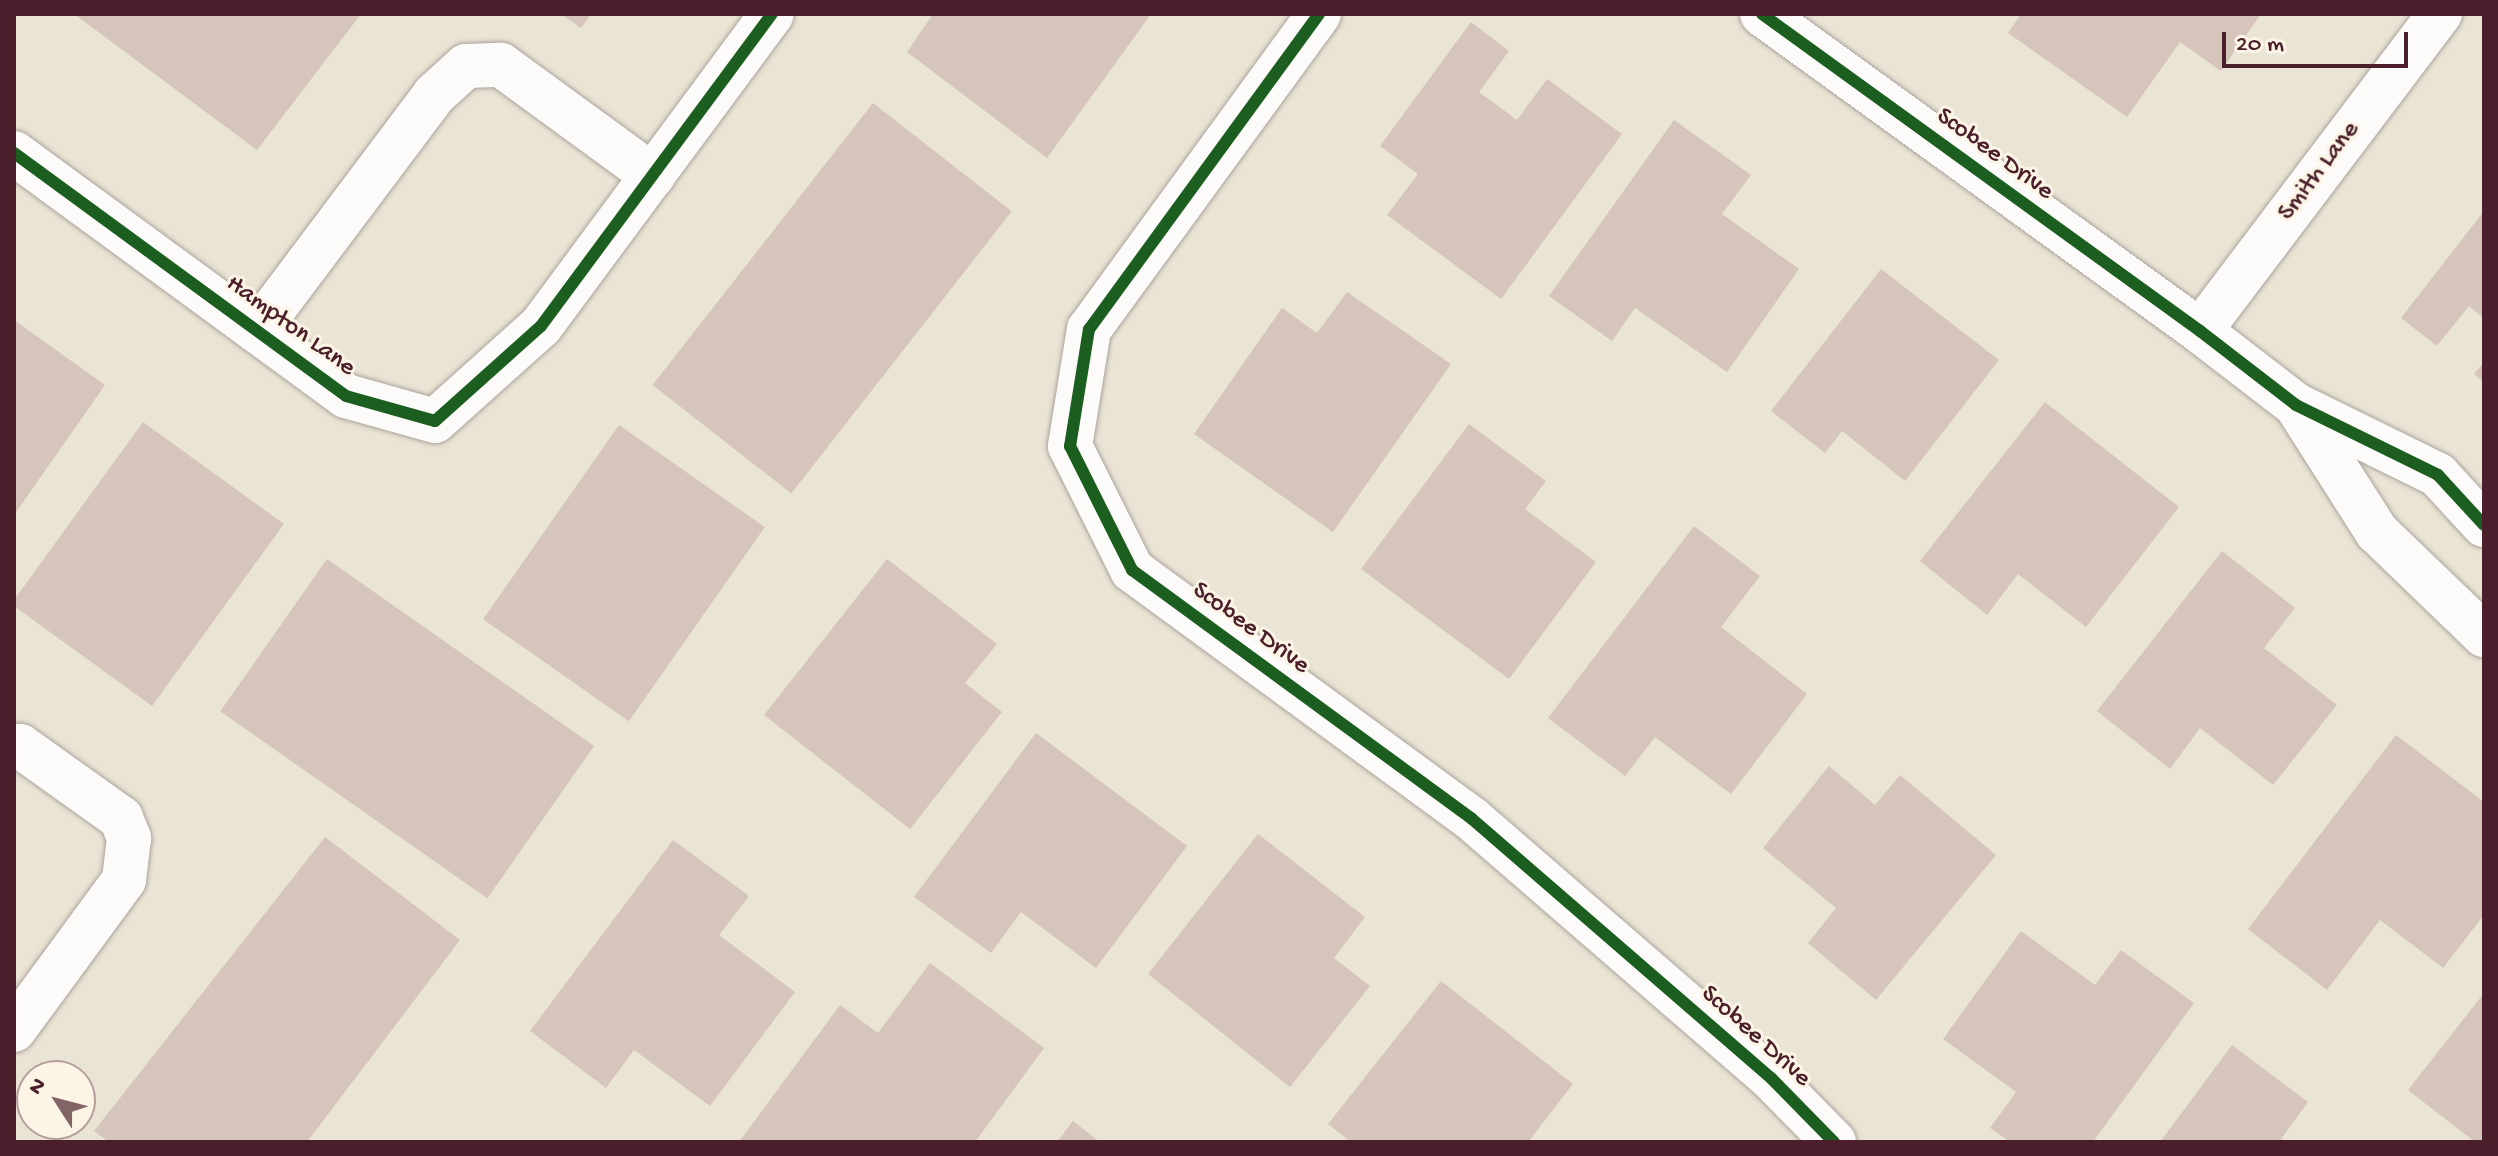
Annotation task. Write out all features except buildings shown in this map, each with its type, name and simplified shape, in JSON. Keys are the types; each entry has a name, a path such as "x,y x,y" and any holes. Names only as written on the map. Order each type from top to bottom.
{"street":[{"name":"Hampton Lane","path":"14,153 346,396 435,421 541,326 772,14"},
{"name":"Scobee Drive","path":"1319,14 1089,329 1070,446 1132,570 1472,819 1771,1078 1834,1142"},
{"name":"Scobee Drive","path":"1762,14 2200,331 2296,405"},
{"name":"Smith Lane","path":"2200,331 2440,14"},
{"path":"257,331 434,95 466,66 501,65 653,176"},
{"path":"2296,405 2438,475 2484,525"},
{"path":"2296,405 2377,532 2484,635"},
{"path":"14,746 20,746 121,818 129,838 124,880 14,1030"}],"cycle path":[{"path":"14,153 346,396 435,421 541,326 772,14"},
{"path":"1319,14 1089,329 1070,446 1132,570 1472,819 1771,1078 1834,1142"},
{"path":"1762,14 2200,331 2296,405 2438,475 2484,525"}]}
